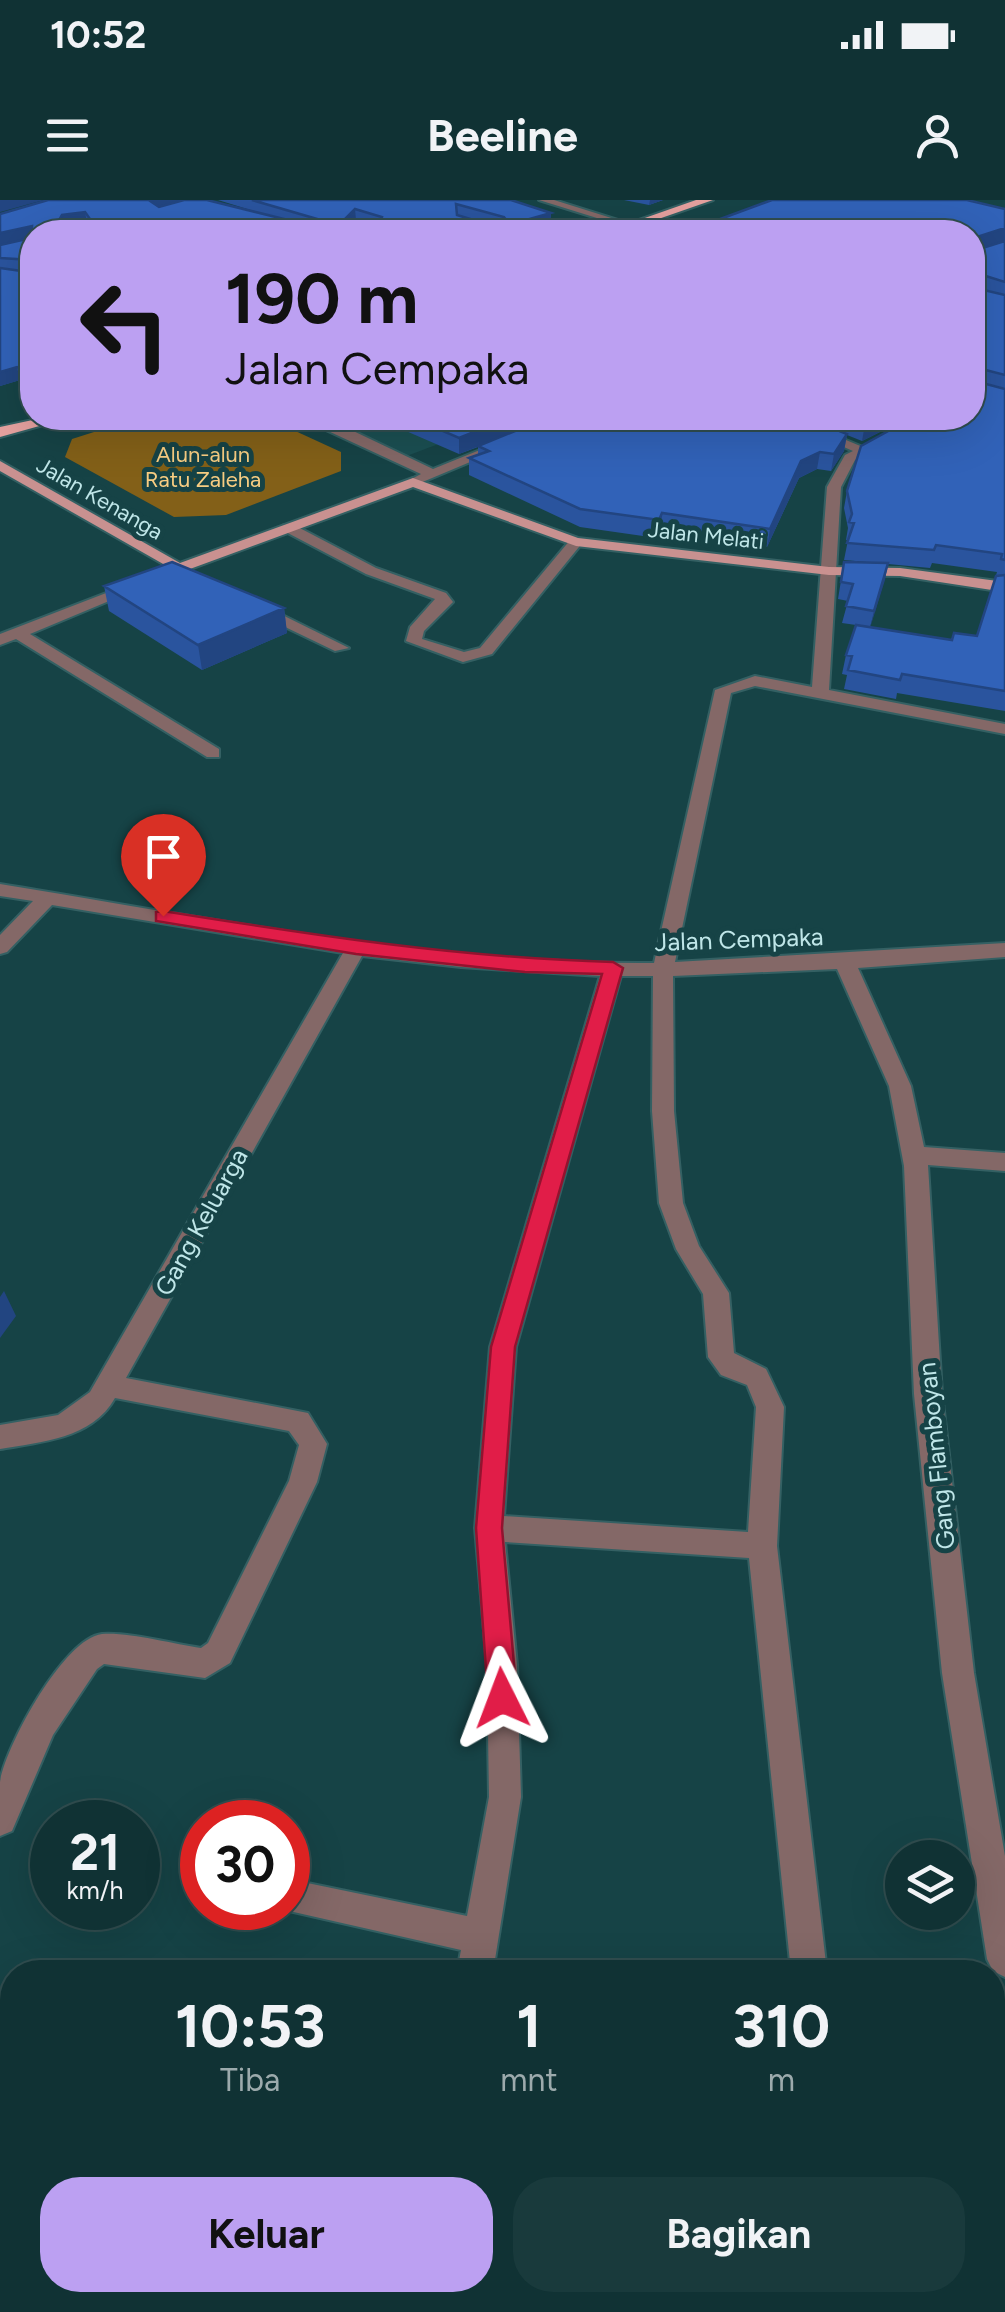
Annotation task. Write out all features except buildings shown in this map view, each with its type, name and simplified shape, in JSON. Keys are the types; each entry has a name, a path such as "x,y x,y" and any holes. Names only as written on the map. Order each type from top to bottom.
{"highway":[{"path":"666,220 711,203"}],"main road":[{"name":"Jalan Kenanga","path":"0,465 179,569"},
{"name":"Jalan Melati","path":"413,482 535,531 576,542 828,571 900,572 1005,586"},
{"path":"179,569 413,482"}],"street":[{"path":"544,200 608,220"},
{"path":"337,430 431,474"},
{"path":"413,482 539,430"},
{"path":"813,430 863,450"},
{"path":"820,694 834,487 840,471 878,442"},
{"path":"289,528 372,572 441,596 445,602 416,630 414,641 462,657 486,652 576,542"},
{"path":"9,637 179,569 206,583"},
{"path":"234,597 341,648"},
{"path":"9,637 212,752"},
{"path":"807,1960 762,1546 767,1393 757,1378 730,1368 721,1357 716,1293 688,1250 671,1202 663,1111 663,969 723,690 755,681 1005,729"},
{"name":"Jalan Cempaka","path":"0,890 356,948 525,966 663,969 846,963 1005,950"},
{"path":"0,946 47,898"},
{"name":"Gang Keluarga","path":"0,1438 64,1426 86,1413 109,1386 356,948"},
{"name":"Gang Flamboyan","path":"846,963 900,1086 914,1154 928,1394 958,1673 1005,1959"},
{"path":"477,1960 505,1797 502,1666 489,1528 503,1347 613,968"},
{"path":"914,1154 1005,1162"},
{"path":"0,1819 67,1678 91,1652 101,1649 205,1664 219,1653 303,1482 314,1444 298,1421 109,1386"},
{"path":"489,1528 762,1546"},
{"path":"310,1901 482,1937"}],"shaded area":[{"path":"353,430 475,430 404,457"}],"green space":[{"name":"Alun-alun Ratu Zaleha","path":"100,430 293,430 341,452 341,471 226,515 174,517 65,457 72,439"}],"route":[{"path":"163,916 356,948 525,966 613,968 503,1347 489,1528 502,1698"}]}
